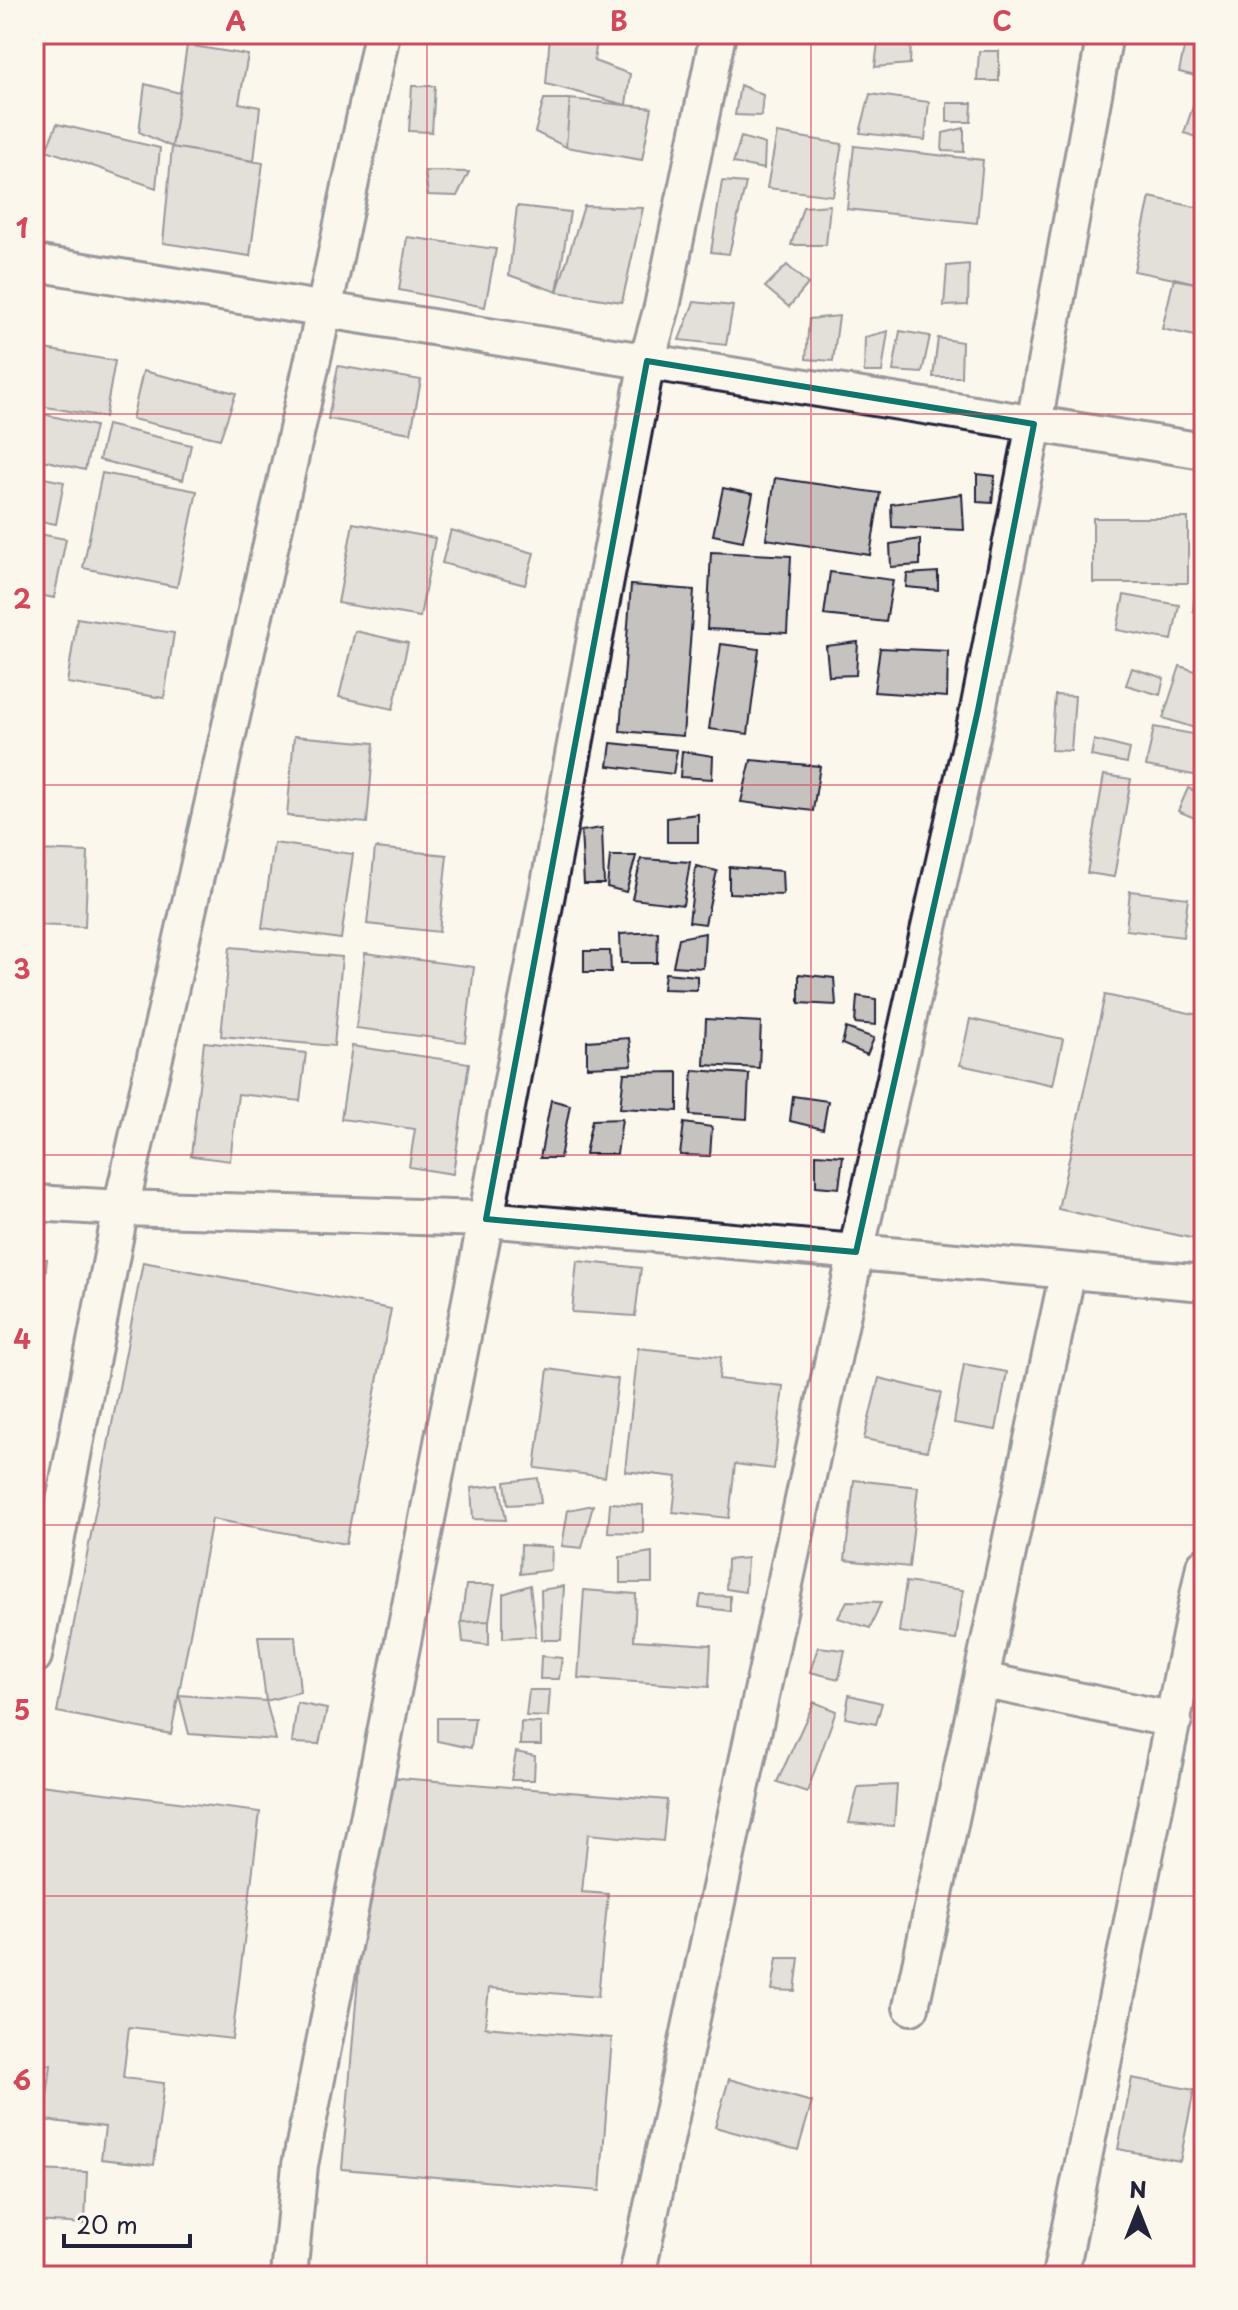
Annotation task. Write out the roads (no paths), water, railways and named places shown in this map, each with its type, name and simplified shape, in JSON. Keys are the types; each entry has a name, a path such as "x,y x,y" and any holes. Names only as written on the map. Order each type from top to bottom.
{"street":[{"path":"34,1656 121,1208 324,310 382,34"},
{"path":"289,2276 300,2165 486,1219 647,361 662,307 718,34"},
{"path":"637,2276 856,1252 978,710 1105,34"},
{"path":"34,263 1204,451"},
{"path":"34,1203 486,1219 1204,1283"},
{"path":"911,2007 1068,1271"},
{"path":"1060,2276 1204,1566"},
{"path":"981,1680 1174,1720"}]}
